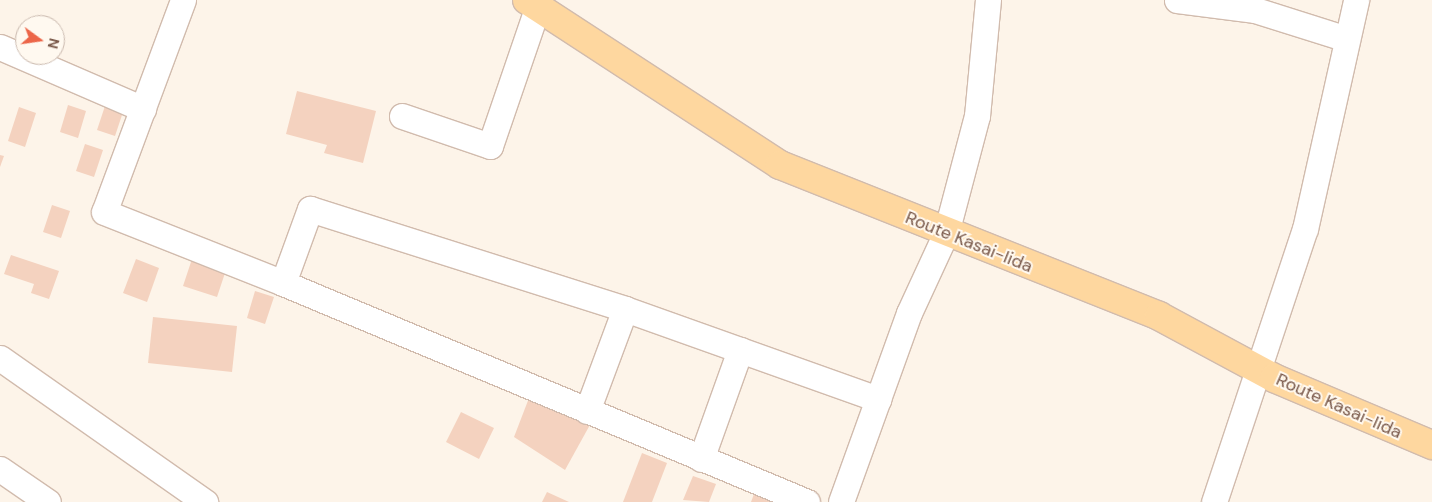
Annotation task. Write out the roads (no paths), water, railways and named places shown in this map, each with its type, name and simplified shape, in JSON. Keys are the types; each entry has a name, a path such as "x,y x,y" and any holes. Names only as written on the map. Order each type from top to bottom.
{"main road":[{"name":"Route Kasai-Iida","path":"535,2 780,165 946,233 1159,316 1260,369 1370,422 1432,445"}],"street":[{"path":"182,0 104,212 283,283 586,412 807,502"},
{"path":"840,502 909,313 946,233 977,116 988,0"},
{"path":"1177,0 1254,10 1347,39"},
{"path":"1214,502 1260,369 1305,229 1356,0"},
{"path":"402,116 490,146 535,2"},
{"path":"0,47 143,109"},
{"path":"283,283 310,209 626,309 878,399"},
{"path":"586,412 626,309"},
{"path":"701,459 740,350"},
{"path":"0,358 205,502"},
{"path":"0,469 48,502"}]}
